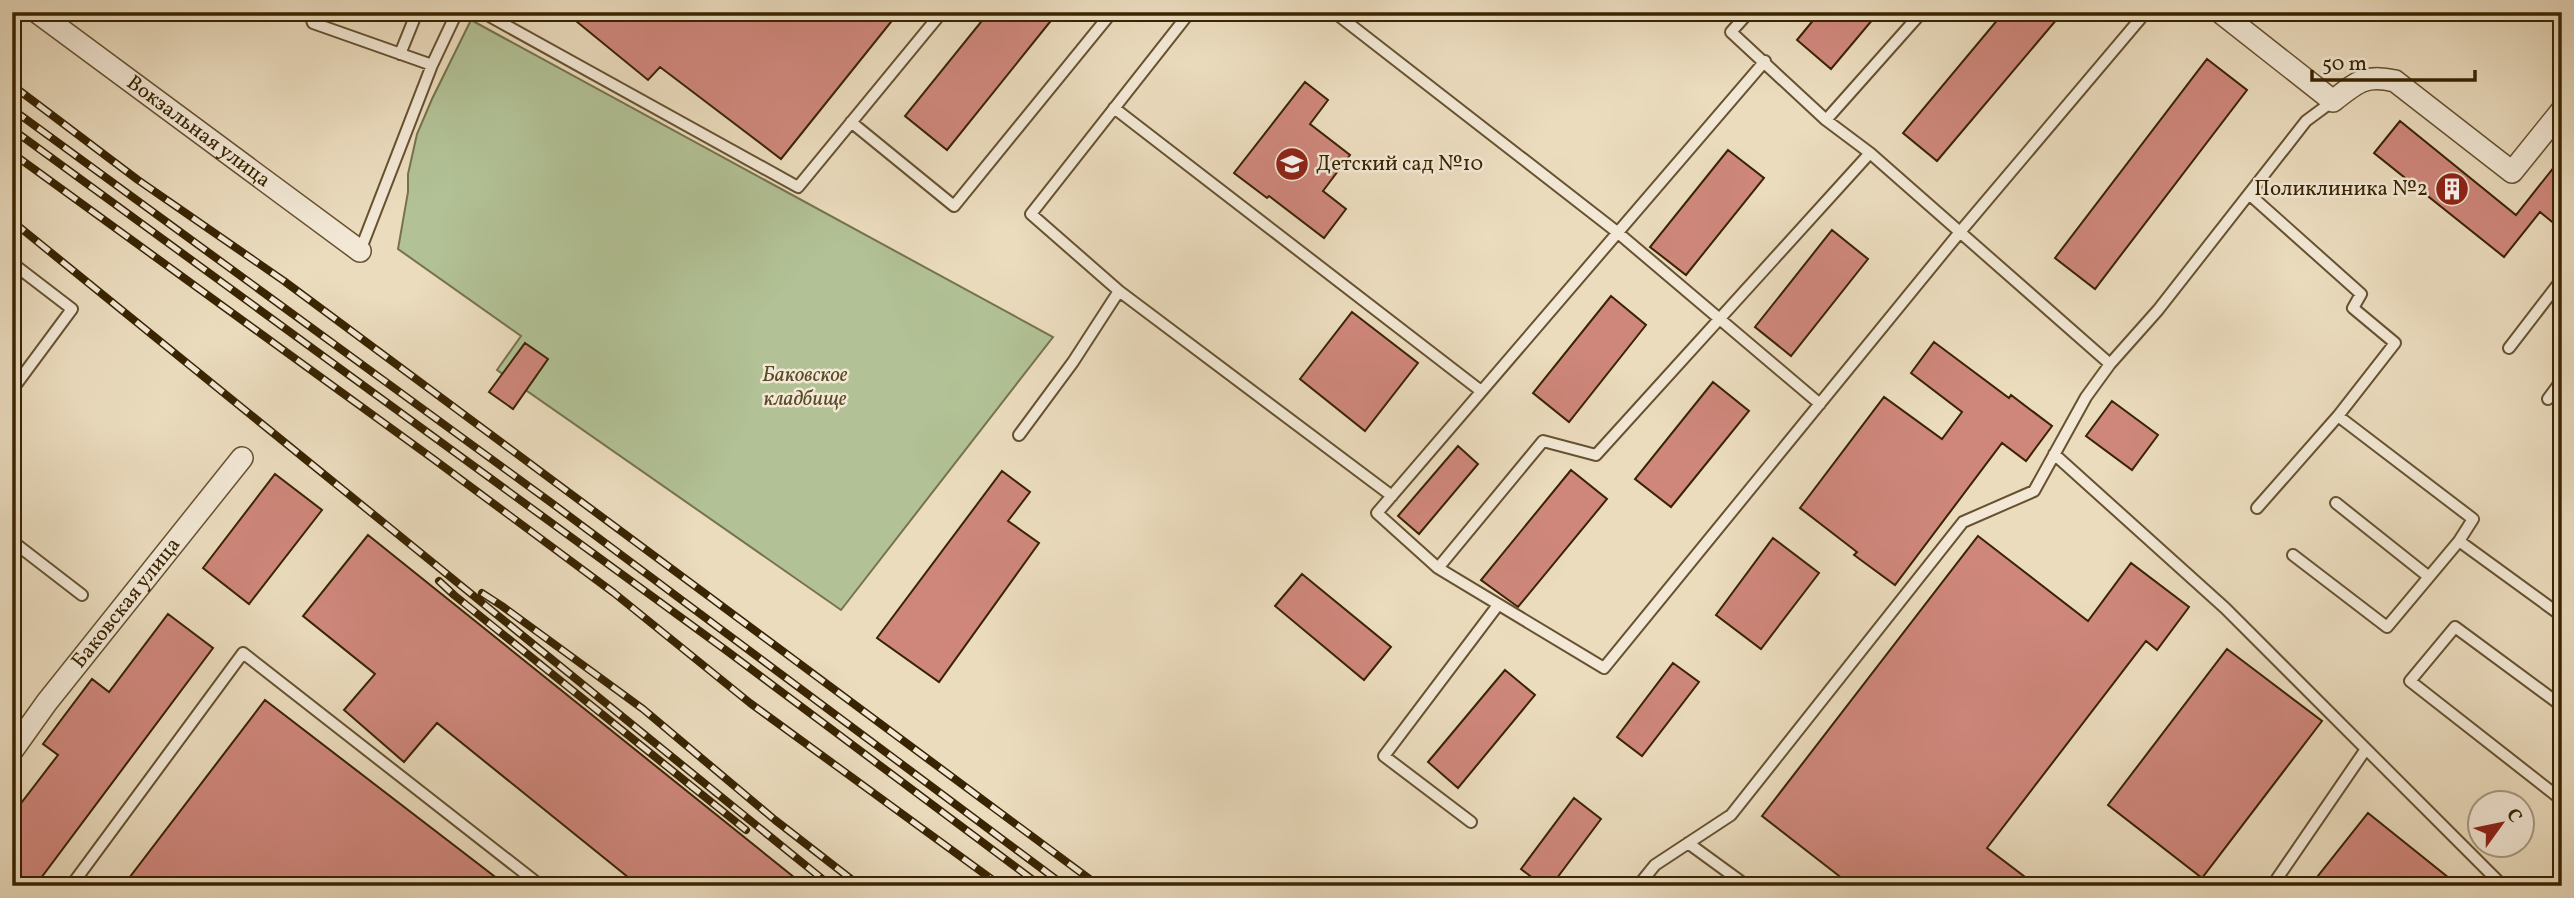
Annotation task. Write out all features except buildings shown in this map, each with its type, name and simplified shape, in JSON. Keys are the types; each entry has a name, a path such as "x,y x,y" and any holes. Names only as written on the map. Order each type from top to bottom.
{"street":[{"name":"Вокзальная улица","path":"37,12 360,251"},
{"path":"2221,12 2333,101 2357,82 2375,76 2395,81 2512,172 2562,110"},
{"name":"Баковская улица","path":"12,751 55,692 242,458"}],"lane":[{"path":"309,12 313,23 432,65"},
{"path":"400,54 417,12"},
{"path":"360,251 432,65 457,12"},
{"path":"482,12 798,187 942,12"},
{"path":"851,122 954,206 1112,12"},
{"path":"1190,12 1031,214 1119,291 1392,496"},
{"path":"1334,12 1618,232 1820,404"},
{"path":"1749,12 1731,32 1826,120 1870,153 2110,364"},
{"path":"1826,120 1922,12"},
{"path":"1765,61 1377,513 1438,568 1604,668 1960,232 2146,12"},
{"path":"1638,886 1655,864 1731,815 1963,522 2034,491 2086,397 2110,364 2158,310 2306,121 2333,101"},
{"path":"1114,108 1481,391"},
{"path":"1438,568 1543,441 1596,455 1870,153"},
{"path":"2249,194 2361,294 2353,308 2395,343 2338,416 2257,508"},
{"path":"12,264 72,309 12,390"},
{"path":"2509,348 2562,279"},
{"path":"1019,435 1073,362 1119,291"},
{"path":"2548,399 2562,380"},
{"path":"2293,555 2387,626 2459,541 2473,519 2338,416"},
{"path":"2054,454 2225,608 2503,886"},
{"path":"2336,503 2429,577"},
{"path":"12,541 82,595"},
{"path":"2459,541 2562,616"},
{"path":"1471,822 1384,756 1498,605"},
{"path":"2562,706 2455,627 2410,681 2562,800"},
{"path":"71,886 243,653 541,886"},
{"path":"2272,886 2366,749"},
{"path":"1688,843 1746,886"}],"green space":[{"name":"Баковское кладбище","path":"471,20 1053,337 841,610 497,370 521,336 398,249 408,192 408,174 417,134"}],"railway":[{"path":"12,85 138,180 284,281 1099,886"},
{"path":"12,109 553,504 1065,886"},
{"path":"12,129 727,651 1041,886"},
{"path":"12,153 432,458 614,593 750,703 1001,886"},
{"path":"12,221 831,886"},
{"path":"439,581 746,830"},
{"path":"482,593 643,709 775,820 860,886"}],"place":[{"name":"Детский сад №10","path":"1292,164"},
{"name":"Поликлиника №2","path":"2452,189"}]}
